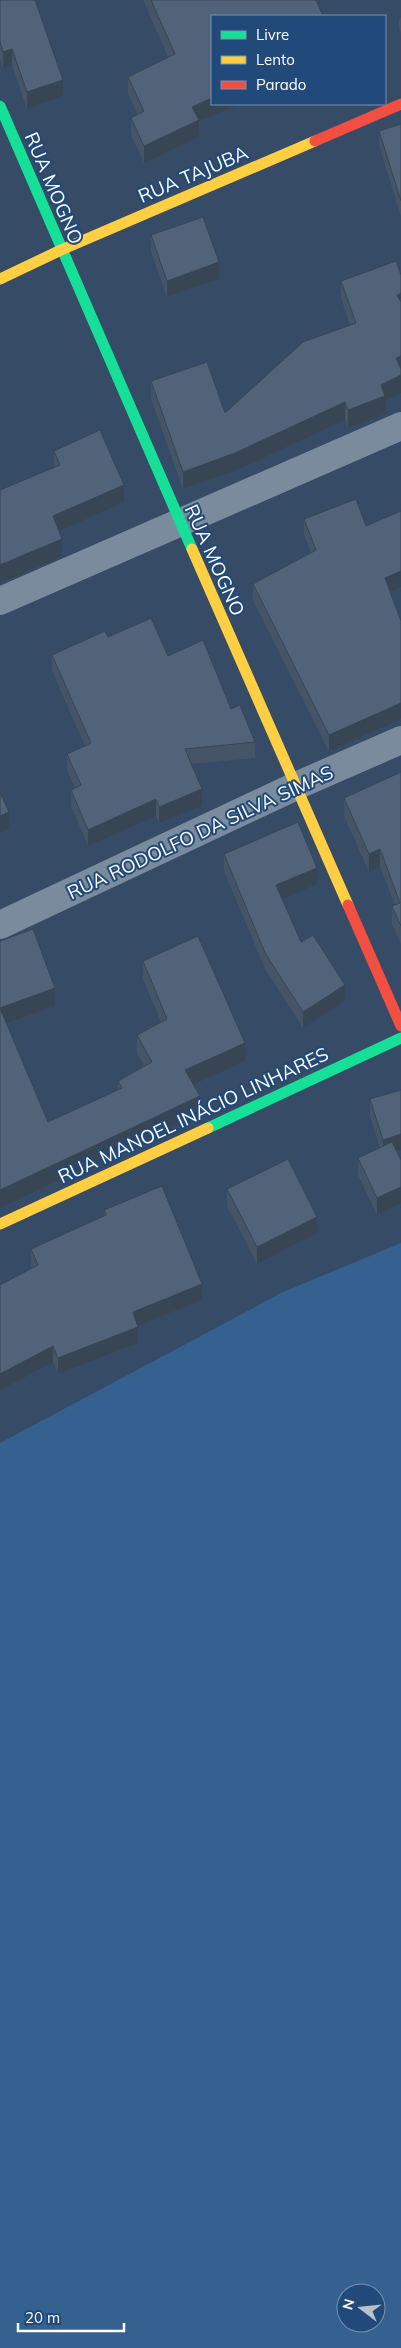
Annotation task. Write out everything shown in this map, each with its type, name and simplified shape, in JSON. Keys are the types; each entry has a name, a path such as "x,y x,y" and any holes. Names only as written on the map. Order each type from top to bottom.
{"street":[{"name":"RUA TAJUBA","path":"0,279 61,250 401,104"},
{"name":"RUA MOGNO","path":"0,106 61,250 401,1026"},
{"path":"0,601 401,426"},
{"name":"RUA RODOLFO DA SILVA SIMAS","path":"0,925 296,786 401,740"},
{"name":"RUA MANOEL INÁCIO LINHARES","path":"0,1224 401,1038"}],"shaded area":[{"path":"401,1243 401,2348 0,2348 0,1443 283,1292"}],"building":[{"path":"0,0 35,0 63,80 27,92 12,49 3,52 0,42"},
{"path":"151,0 316,0 323,15 211,15 211,98 192,107 199,120 144,146 131,118 144,111 128,77 175,54"},
{"path":"401,124 401,201 379,131"},
{"path":"203,217 219,262 167,281 151,235"},
{"path":"396,261 401,275 401,293 397,295 401,302 401,356 396,358 401,369 401,375 381,385 385,396 348,410 345,402 235,453 183,472 151,381 207,362 225,413 303,342 356,323 341,281"},
{"path":"100,430 124,485 53,516 62,539 0,565 0,490 60,465 54,451"},
{"path":"356,499 366,526 401,511 401,571 385,578 401,621 401,703 329,735 253,584 316,550 304,519"},
{"path":"151,618 168,656 203,640 231,709 240,705 255,742 185,749 202,789 159,807 156,799 88,830 71,790 81,785 67,754 91,743 52,655 105,631 108,637"},
{"path":"401,772 401,926 392,906 400,903 380,849 369,854 344,798"},
{"path":"0,792 9,812 0,816"},
{"path":"298,822 317,868 276,885 301,942 313,935 345,985 303,1012 265,953 224,854"},
{"path":"33,929 55,988 0,1008 0,941"},
{"path":"198,936 245,1043 185,1070 200,1096 0,1190 0,1008 48,1122 122,1088 118,1081 152,1062 137,1035 167,1019 143,961"},
{"path":"401,1090 401,1134 383,1140 370,1099"},
{"path":"392,1142 401,1160 401,1187 377,1198 358,1158"},
{"path":"288,1159 317,1217 257,1247 227,1189"},
{"path":"162,1186 202,1284 133,1312 138,1327 58,1358 53,1346 0,1374 0,1285 38,1265 31,1249 106,1215 104,1210"}],"traffic: fast":[{"path":"0,106 192,549"},
{"path":"208,1128 401,1038"}],"traffic: slow":[{"path":"0,279 61,250 315,141"},
{"path":"192,549 348,905"},
{"path":"0,1224 208,1128"}],"traffic: jam":[{"path":"315,141 401,104"},
{"path":"348,905 401,1026"}]}
